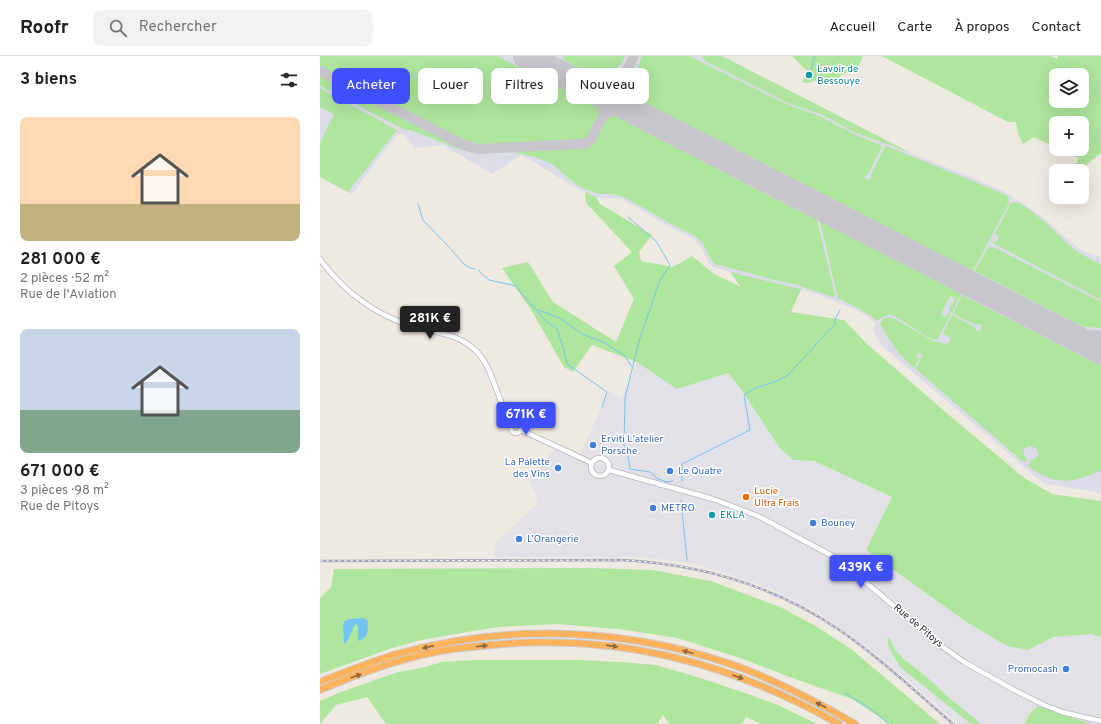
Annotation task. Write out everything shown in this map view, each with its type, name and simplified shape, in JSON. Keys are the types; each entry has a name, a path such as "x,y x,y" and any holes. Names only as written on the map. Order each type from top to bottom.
{"highway":[{"path":"320,682 358,666 397,654 432,645 479,637 524,634 599,636 675,648 718,660 747,670 781,685 855,724"},
{"path":"320,690 345,679 390,664 435,652 517,642 600,644 674,656 709,666 784,696 839,724"}],"street":[{"path":"320,260 340,284 348,291 392,318 411,326 461,340 475,350 490,371 504,408 513,424 511,427 512,432 517,433 520,430"},
{"path":"513,424 519,424 521,427 520,430"},
{"path":"520,430 592,463"},
{"path":"596,459 604,459 609,465 609,470 603,475 597,475 592,468 592,463 596,459"},
{"name":"Rue de Pitoys","path":"609,470 713,499 758,516 838,559 939,644 964,662 1021,694 1044,705 1062,712 1101,721"}],"shaded area":[{"path":"320,56 722,56 911,153 1002,190 1041,216 1078,248 1101,258 1101,493 1043,483 881,345 873,331 875,323 864,314 835,301 802,289 790,312 742,288 730,272 713,267 708,262 701,247 694,239 622,199 596,197 573,186 522,155 492,174 443,145 415,148 403,133 396,136 352,194 320,177"},
{"path":"637,361 677,389 728,373 793,460 814,461 893,498 929,595 965,621 1007,646 1028,650 1054,637 1092,634 1101,638 1101,724 958,724 881,657 816,611 750,581 697,564 641,557 494,557 495,543 539,502 529,480 532,471 556,449 580,455 609,391 622,398"}],"green space":[{"path":"320,56 497,56 521,68 491,68 491,104 558,104 558,87 566,91 566,104 591,104 600,109 600,118 590,137 582,142 478,147 461,141 389,104 410,104 410,68 332,68 332,75 320,69"},
{"path":"564,56 625,56 617,68 579,68 562,59"},
{"path":"642,56 689,56 788,105 817,115 856,135 881,145 882,146 868,174 865,176 867,180 871,179 871,175 886,146 1000,192 1008,197 1009,203 973,271 648,104 649,68 638,68"},
{"path":"702,56 722,56 911,153 854,132 821,114 792,105 705,61"},
{"path":"792,56 863,56 859,65 834,80 820,79 808,83 802,82 808,72"},
{"path":"882,56 1051,56 1057,59 1058,56 1101,56 1101,153 1088,164 1075,164 1079,158 1075,156 1089,156 1089,116 1049,116 1049,144 1034,137 1023,144 1018,134 1016,122 1008,122"},
{"path":"320,74 332,80 332,92 320,86"},
{"path":"320,88 332,95 332,104 349,104 397,130 348,192 320,177 320,143 334,114 320,107"},
{"path":"355,104 378,104 464,148 475,151 473,153 456,148 413,131 403,129"},
{"path":"615,116 817,220 835,295 833,297 795,284 774,280 715,264 710,258 703,243 695,236 626,198 614,194 600,194 587,190 577,185 552,164 538,158 514,152 486,153 484,151 585,146 593,139 605,118"},
{"path":"585,192 596,197 600,204 652,235 639,252 641,261 673,267 692,256 714,274 741,287 730,272 801,289 791,312 844,320 867,344 1023,477 1052,494 1101,501 1101,638 1092,634 1054,637 1028,650 1007,646 965,621 866,550 892,497 814,461 793,460 779,447 741,389 728,373 677,389 637,362 592,345 573,372 564,367 530,308 502,268 528,262 553,302 616,342 634,299 614,266 632,252 586,203"},
{"path":"1015,202 1029,209 1075,250 1100,264 1101,300 993,243 992,241 995,242 998,240 998,236 995,234 1010,204"},
{"path":"820,221 961,294 952,313 949,311 955,298 950,296 941,314 946,317 948,313 951,314 937,340 929,338 895,316 887,315 879,320 876,320 870,315 838,298"},
{"path":"989,247 993,247 1101,302 1101,328 1083,327 975,271"},
{"path":"962,295 1101,366 1101,470 1081,478 1064,481 1047,477 1028,466 1031,460 1038,456 1036,448 1029,446 1025,448 1023,454 1027,459 1026,462 1022,461 917,370 916,368 923,355 918,353 916,357 919,358 915,367 913,367 895,348 881,326 880,322 885,318 888,317 895,319 931,340 947,345 951,338 943,334 952,315 975,327 977,331 980,331 982,325 976,325 953,314"},
{"path":"591,568 652,570 711,581 780,607 814,625 851,649 940,724 890,724 852,699 743,659 677,638 619,629 556,624 499,627 421,640 389,649 320,674 320,598 331,587 334,569"},
{"path":"887,638 890,639 895,650 905,660 981,724 971,724 900,667 889,648"},
{"path":"474,660 577,660 656,665 707,680 776,704 817,724 761,724 746,717 742,724 669,724 663,715 657,724 386,724 367,697 336,705 320,724 320,701 338,693 398,672 442,662"},
{"path":"1038,706 1091,724 1024,724 1031,712"}],"water":[{"path":"363,618 368,622 366,636 358,641 358,627 356,623 348,640 344,644 343,625 345,621 349,619"}],"waterway":[{"path":"809,73 815,56"},
{"path":"418,204 423,220 464,264 475,269"},
{"path":"628,217 656,241 670,265 660,280 639,341 625,398 624,446 627,449 630,469 650,472 658,479 667,482 673,481"},
{"path":"478,270 489,280 516,286 546,321 557,329 567,364 607,392 602,407"},
{"path":"538,310 560,318 582,334 605,343 625,356 632,367"},
{"path":"682,481 682,464 750,430 744,395 756,388 777,381 788,375 835,325 835,319 840,310"},
{"path":"681,500 687,560"},
{"path":"845,693 871,709 889,724"}],"taxiway":[{"path":"634,56 626,74 625,89 630,103 644,117"},
{"path":"320,71 464,145 478,149 584,144 590,141 603,116 602,104"},
{"path":"603,116 607,113 620,109 638,114"},
{"path":"1072,336 1101,335"},
{"path":"1090,346 1091,351 1096,358 1101,360"}],"runway":[{"path":"526,56 1101,351"}],"railway":[{"path":"320,561 621,560 679,566 707,572 761,589 788,600 838,629 868,651 953,724"}],"place":[{"name":"Lavoir de Bessouye","path":"809,75"},
{"name":"Erviti L'atelier Porsche","path":"593,445"},
{"name":"La Palette des Vins","path":"558,468"},
{"name":"Le Quatre","path":"670,471"},
{"name":"Lucie Ultra Frais","path":"746,497"},
{"name":"METRO","path":"653,508"},
{"name":"EKLA","path":"712,515"},
{"name":"Bouney","path":"813,523"},
{"name":"L’Orangerie","path":"519,539"},
{"name":"Promocash","path":"1066,669"}]}
